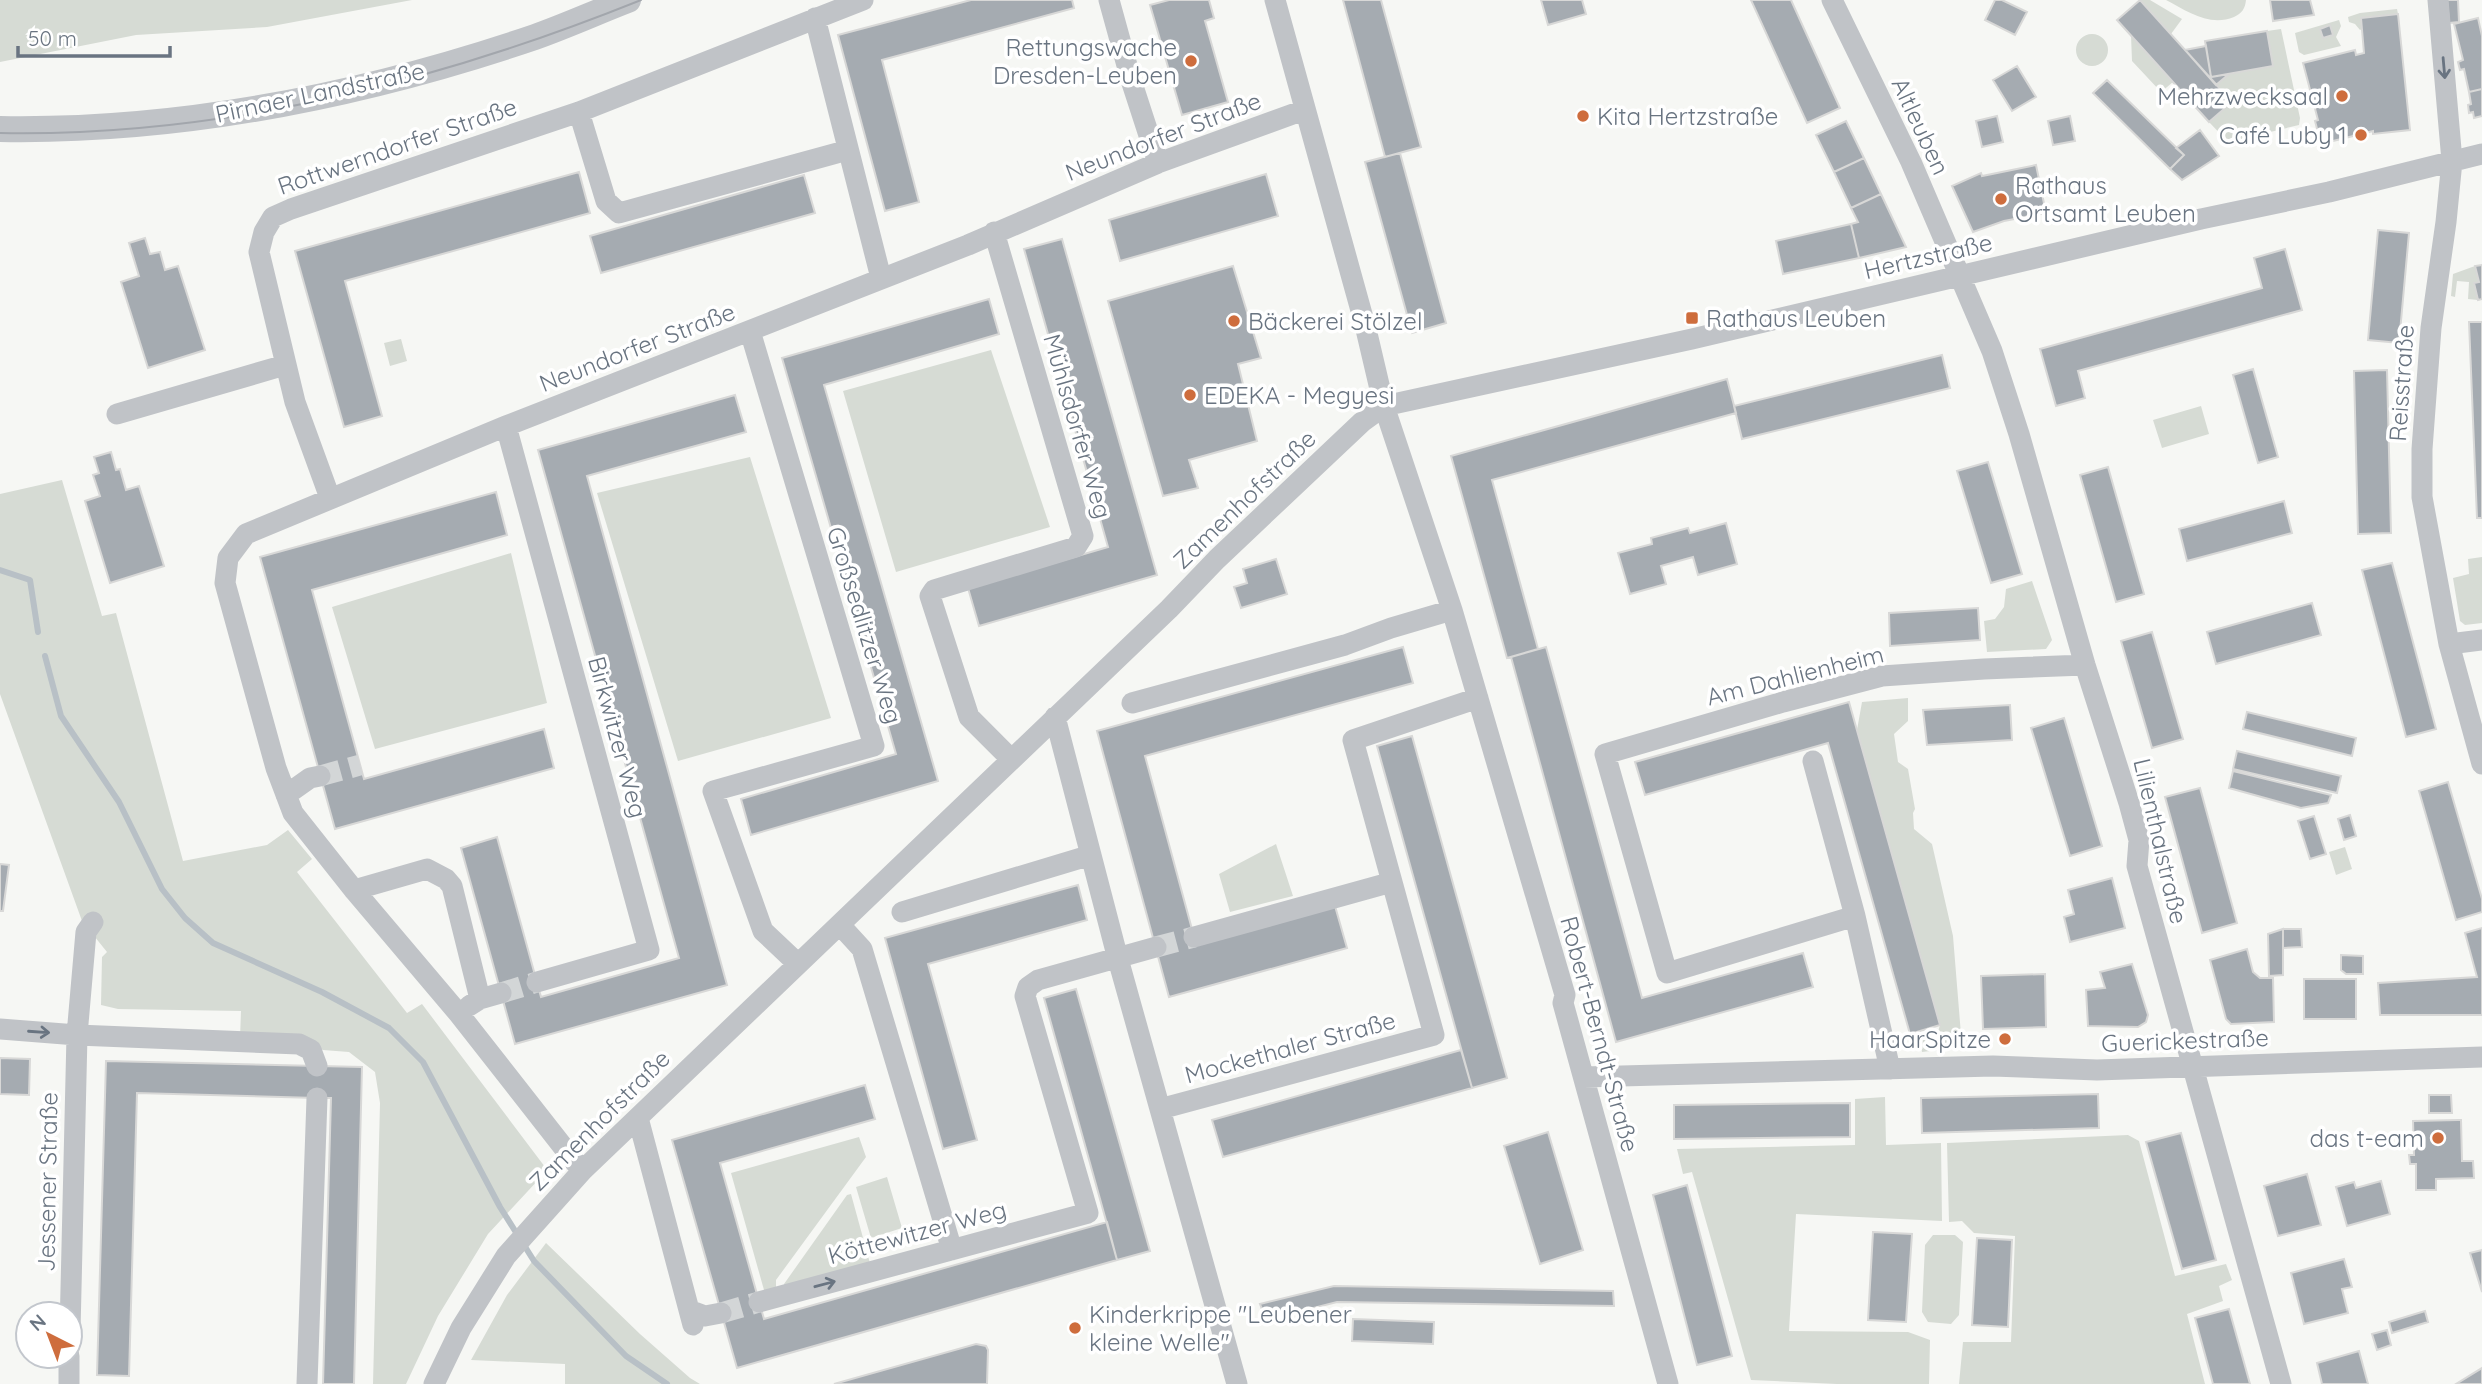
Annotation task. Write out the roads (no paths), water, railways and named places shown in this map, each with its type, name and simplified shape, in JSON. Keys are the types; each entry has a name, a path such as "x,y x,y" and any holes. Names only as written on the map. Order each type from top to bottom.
{"street":[{"name":"Pirnaer Landstraße","path":"0,129 102,126 176,119 228,113 339,92 395,79 537,36 628,0"},
{"name":"Rottwerndorfer Straße","path":"330,498 303,426 285,365 259,252 264,232 273,217 344,190 579,113 863,0"},
{"path":"1109,0 1158,163"},
{"path":"1275,0 1365,325 1384,407"},
{"name":"Altleuben","path":"1832,0 1911,162 1959,276"},
{"name":"Reisstraße","path":"2438,0 2452,161 2431,328 2422,449 2422,497 2449,644 2482,764"},
{"path":"815,18 881,278"},
{"name":"Neundorfer Straße","path":"582,1171 459,1014 293,813 276,768 225,583 228,558 246,534 330,498 881,278 1158,163 1304,110"},
{"path":"579,113 606,201 619,213 848,150"},
{"name":"Hertzstraße","path":"1384,407 1692,339 2201,219 2329,192 2482,154"},
{"name":"Mühlsdorfer Weg","path":"994,232 1083,536 1076,547 934,590 930,596 970,717 1011,759"},
{"name":"Lilienthalstraße","path":"1959,276 1992,351 2015,422 2139,840 2137,866 2281,1384"},
{"name":"Großsedlitzer Weg","path":"750,331 874,746 713,791 763,931 798,964"},
{"path":"117,414 285,365"},
{"name":"Robert-Berndt-Straße","path":"1384,407 1452,610 1565,995 1563,1003 1668,1384"},
{"name":"Zamenhofstraße","path":"434,1384 461,1328 506,1256 530,1226 582,1171 1344,439 1384,407"},
{"name":"Birkwitzer Weg","path":"506,426 649,950 537,982"},
{"path":"1132,703 1345,645 1452,610"},
{"path":"2449,644 2482,640"},
{"name":"Am Dahlienheim","path":"1855,916 1667,973 1605,754 1882,676 2085,665"},
{"path":"1194,937 1392,882 1353,740 1478,698"},
{"name":"Mockethaler Straße","path":"1055,717 1118,959 1237,1384"},
{"path":"1813,761 1855,916 1890,1069"},
{"path":"285,795 310,778 320,776"},
{"path":"902,912 1091,855"},
{"path":"354,890 427,869 446,879 452,886 490,996 459,1014"},
{"name":"Mockethaler Straße","path":"1160,1109 1434,1035 1392,882"},
{"name":"Jessener Straße","path":"71,1300 77,1035 86,932 93,922"},
{"path":"840,925 862,949 952,1250"},
{"path":"1118,959 1156,947"},
{"name":"Köttewitzer Weg","path":"759,1302 1088,1213 1025,996 1028,987 1038,980 1118,959"},
{"path":"0,1029 77,1035 299,1044 311,1050 317,1066"},
{"name":"Guerickestraße","path":"1584,1077 1993,1066 2097,1070 2482,1057"},
{"path":"307,1384 317,1098"},
{"path":"638,1118 692,1318 721,1313"}],"waterway":[{"path":"0,570 30,580 38,632"},
{"path":"45,656 61,716 119,802 162,889 185,918 213,943 322,992 389,1028 423,1062 500,1207 534,1261 626,1356 667,1384"}],"tunnel":[{"path":"320,776 360,765"},
{"path":"1156,947 1194,937"},
{"path":"501,993 537,982"},
{"path":"721,1313 759,1302"}],"tram line":[{"path":"0,133 83,132 165,125 247,114 327,99 486,56 641,0"}],"place":[{"name":"Rettungswache Dresden-Leuben","path":"1191,61"},
{"name":"Mehrzwecksaal","path":"2342,96"},
{"name":"Kita Hertzstraße","path":"1583,116"},
{"name":"Café Luby 1","path":"2361,135"},
{"name":"Rathaus Ortsamt Leuben","path":"2001,199"},
{"name":"Rathaus Leuben","path":"1692,318"},
{"name":"Bäckerei Stölzel","path":"1234,321"},
{"name":"EDEKA - Megyesi","path":"1190,395"},
{"name":"HaarSpitze","path":"2005,1039"},
{"name":"das t-eam","path":"2438,1138"},
{"name":"Kinderkrippe \"Leubener kleine Welle\"","path":"1075,1328"}]}
